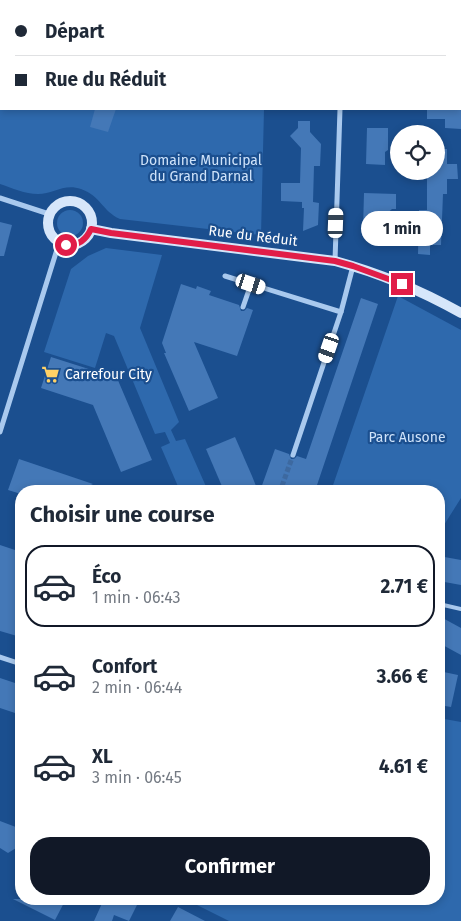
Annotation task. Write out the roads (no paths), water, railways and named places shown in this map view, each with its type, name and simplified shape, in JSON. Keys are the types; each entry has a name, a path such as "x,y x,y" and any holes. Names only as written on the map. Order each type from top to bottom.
{"street":[{"path":"335,261 340,110"},
{"path":"0,198 49,214"},
{"path":"65,201 78,202 88,210 92,222 91,229 79,244 59,243 54,239 48,227 49,214 58,204 65,201"},
{"name":"Rue du Réduit","path":"91,229 335,261 431,296 461,313"},
{"path":"0,432 59,243"},
{"path":"293,455 341,312 353,266"},
{"path":"225,276 341,312"},
{"path":"243,307 251,284"},
{"path":"0,657 15,662"}],"lane":[{"path":"445,605 461,609"}],"tunnel":[{"path":"282,485 293,455"}],"place":[{"name":"Carrefour City","path":"51,374"}],"park label":[{"name":"Domaine Municipal du Grand Darnal","path":"201,168"},
{"name":"Parc Ausone","path":"407,437"}]}
